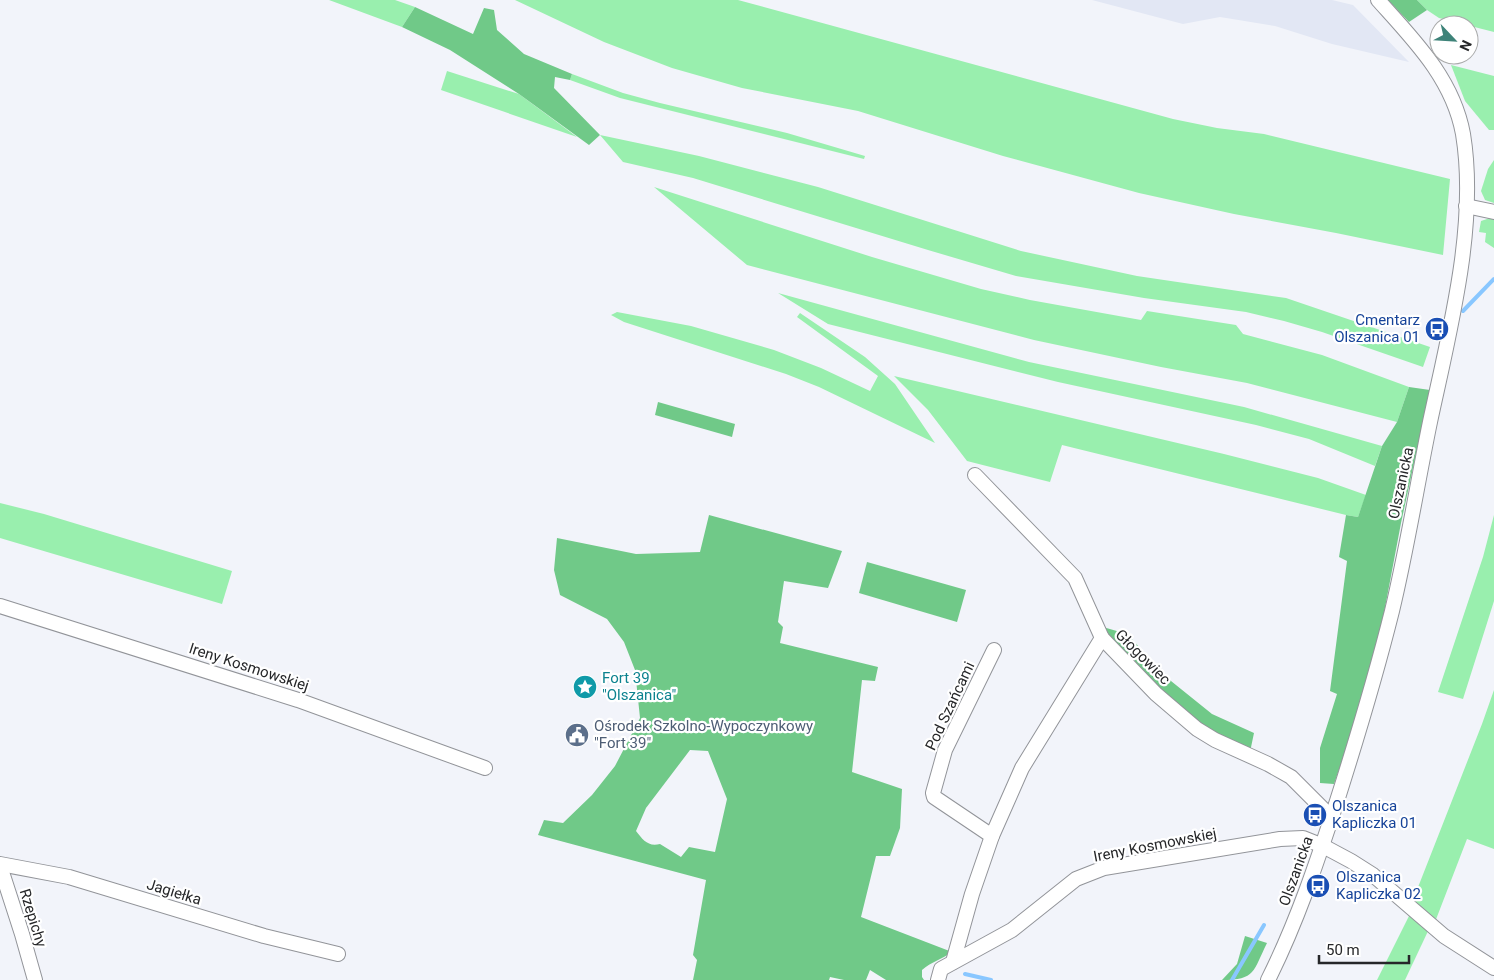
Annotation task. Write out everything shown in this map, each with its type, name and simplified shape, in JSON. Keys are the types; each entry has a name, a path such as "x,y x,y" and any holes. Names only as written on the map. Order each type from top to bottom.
{"street":[{"name":"Olszanicka","path":"1268,980 1300,911 1323,846 1356,742 1392,610 1456,290 1463,243 1466,206 1466,165 1464,141 1458,115 1450,94 1430,60 1378,0"},
{"path":"1466,206 1494,212"},
{"name":"Głogowiec","path":"975,476 1075,578 1102,638 1156,694 1197,729 1215,740 1268,764 1291,777 1332,818"},
{"name":"Ireny Kosmowskiej","path":"0,606 298,700 485,768"},
{"path":"953,962 972,894 992,836 1022,768 1102,638"},
{"name":"Pod Szańcami","path":"992,836 934,797 933,792 944,750 994,650"},
{"name":"Ireny Kosmowskiej","path":"938,980 940,969 1012,930 1076,880 1104,868 1280,839 1303,838 1323,846 1374,875 1444,936 1494,968"},
{"name":"Jagiełka","path":"0,865 69,877 255,933 338,954"},
{"name":"Rzepichy","path":"0,865 22,934 34,980"}],"shaded area":[{"path":"1092,0 1332,0 1353,5 1409,62 1332,44 1275,26 1220,17 1183,24"}],"green space":[{"path":"329,0 395,0 415,7 402,27"},
{"path":"515,0 738,0 1173,119 1217,128 1264,134 1450,179 1443,255 1234,214 1139,193 1003,156 858,111 742,88 672,68 604,42"},
{"path":"1388,0 1417,0 1427,10 1409,22"},
{"path":"1417,0 1494,0 1494,32 1479,28 1479,15 1434,15"},
{"path":"415,7 473,34 484,8 494,10 497,30 524,54 572,74 570,80 555,77 554,88 600,135 589,145 519,94 450,50 402,27"},
{"path":"1451,65 1494,76 1494,130 1489,130 1465,101"},
{"path":"447,71 519,94 577,137 441,90"},
{"path":"572,74 623,93 787,133 865,156 864,159 620,98 570,80"},
{"path":"600,135 699,156 818,187 1021,251 1137,276 1286,298 1430,347 1423,367 1322,332 1246,312 1144,298 1016,276 693,178 623,162"},
{"path":"1494,160 1494,203 1485,200 1481,191 1488,169"},
{"path":"654,187 872,257 981,289 1141,320 1147,311 1236,325 1243,334 1322,355 1409,387 1397,422 1247,383 1034,340 747,265"},
{"path":"1490,218 1494,220 1494,248 1485,242 1486,233 1479,232 1481,221"},
{"path":"778,293 1029,362 1244,407 1382,446 1375,466 1309,439 1256,425 1058,382 828,324"},
{"path":"617,312 691,326 774,350 821,368 870,391 878,376 797,317 800,313 865,357 895,384 935,443 819,387 786,374 624,322 611,315"},
{"path":"894,376 1224,454 1318,478 1366,495 1358,517 1062,445 1050,482 967,461 928,410"},
{"path":"1409,387 1430,390 1401,523 1384,613 1363,701 1334,784 1320,783 1320,748 1337,694 1330,691 1347,561 1339,557 1346,515 1358,517 1382,446 1397,422"},
{"path":"658,402 735,424 732,437 655,415"},
{"path":"0,503 44,514 232,571 222,604 0,538"},
{"path":"709,515 842,551 828,588 784,581 778,622 783,627 780,643 878,667 875,681 862,680 852,772 902,789 900,828 890,856 876,856 861,917 952,952 922,970 924,980 886,980 870,970 866,980 844,980 830,977 829,980 693,980 697,960 693,955 706,880 538,835 544,820 563,823 592,795 615,766 640,718 635,670 624,642 607,619 560,595 554,570 557,538 636,554 700,552","holes":["690,750 708,751 727,799 715,852 689,847 681,857 660,844 652,845 646,842 636,831 646,808"]},
{"path":"1494,515 1494,601 1463,699 1438,692 1483,557"},
{"path":"867,562 966,590 957,622 859,593"},
{"path":"1103,627 1127,634 1171,681 1212,714 1254,733 1250,752 1199,736 1101,645"},
{"path":"1494,690 1494,849 1467,839 1435,922 1413,900"},
{"path":"1411,912 1429,929 1405,980 1377,980"},
{"path":"1245,936 1267,943 1256,967 1247,976 1233,980 1222,980 1237,964"}],"waterway":[{"path":"1463,311 1494,279"},
{"path":"1232,980 1264,925"},
{"path":"965,974 991,980"}],"place":[{"name":"Cmentarz Olszanica 01","path":"1437,329"},
{"name":"Fort 39 \"Olszanica\"","path":"585,687"},
{"name":"Ośrodek Szkolno-Wypoczynkowy \"Fort 39\"","path":"577,735"},
{"name":"Olszanica Kapliczka 01","path":"1315,815"},
{"name":"Olszanica Kapliczka 02","path":"1318,886"}]}
